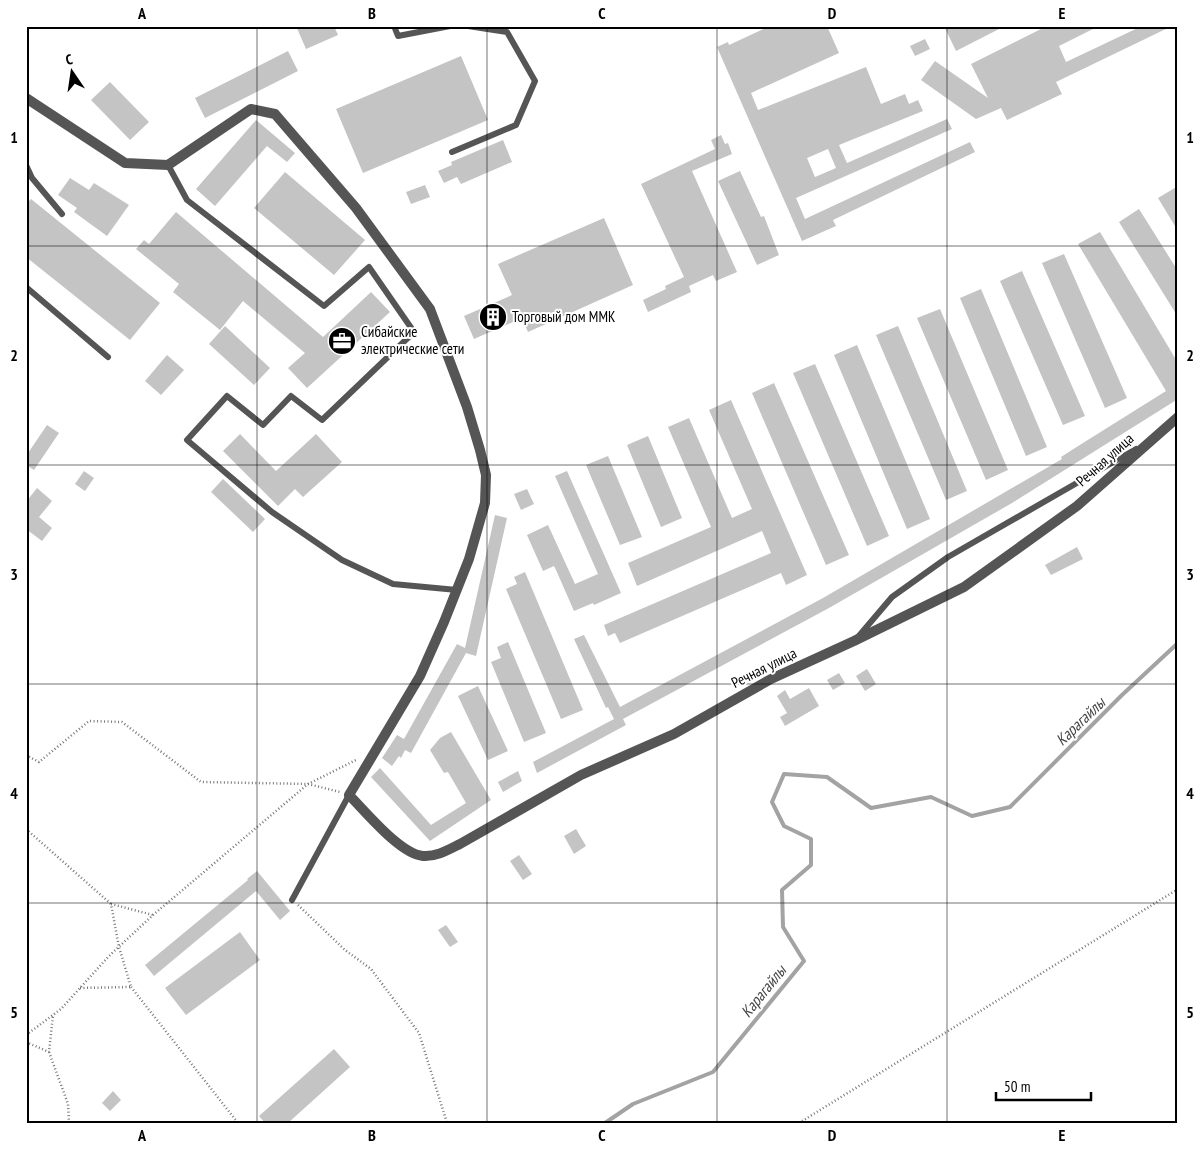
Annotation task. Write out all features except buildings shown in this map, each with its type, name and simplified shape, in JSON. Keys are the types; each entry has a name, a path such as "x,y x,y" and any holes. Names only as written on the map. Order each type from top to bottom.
{"street":[{"path":"26,98 125,163 168,165 251,109 275,114 356,208 430,309 467,407 480,450 486,475 485,503 469,559 420,676 349,795"},
{"name":"Речная улица","path":"349,795 394,841 410,853 424,856 439,854 460,844 580,775 674,734 771,679 964,587 1077,506 1178,417"}],"lane":[{"path":"394,26 398,36 450,26"},
{"path":"452,152 516,125 535,81 507,32 468,26"},
{"path":"26,165 32,178 62,214"},
{"path":"168,165 187,200 324,306 369,266 414,332 322,420 291,396 263,424 228,396 187,440 272,512 342,560 393,584 457,590"},
{"path":"26,287 108,357"},
{"path":"854,641 892,597 948,557 1144,445"},
{"path":"292,900 349,795"}],"path":[{"path":"26,755 39,762 89,721 122,722 201,782 308,784 349,795"},
{"path":"26,1035 61,1009 119,947 154,915 308,784 359,759"},
{"path":"26,829 111,904 154,915"},
{"path":"799,1123 1178,889"},
{"path":"292,900 345,950 371,969 419,1033 447,1123"},
{"path":"111,904 119,947 131,987 238,1123"},
{"path":"80,988 131,987"},
{"path":"53,1015 49,1052 68,1104 69,1123"},
{"path":"26,1042 49,1052"}],"waterway":[{"name":"Карагайлы","path":"605,1123 633,1104 713,1072 804,961 783,927 782,890 811,865 811,839 784,826 772,802 784,774 827,777 871,808 931,797 972,816 1010,807 1122,695 1178,643"}],"place":[{"name":"Торговый дом ММК","path":"493,317"},
{"name":"Сибайские электрические сети","path":"342,341"}]}
